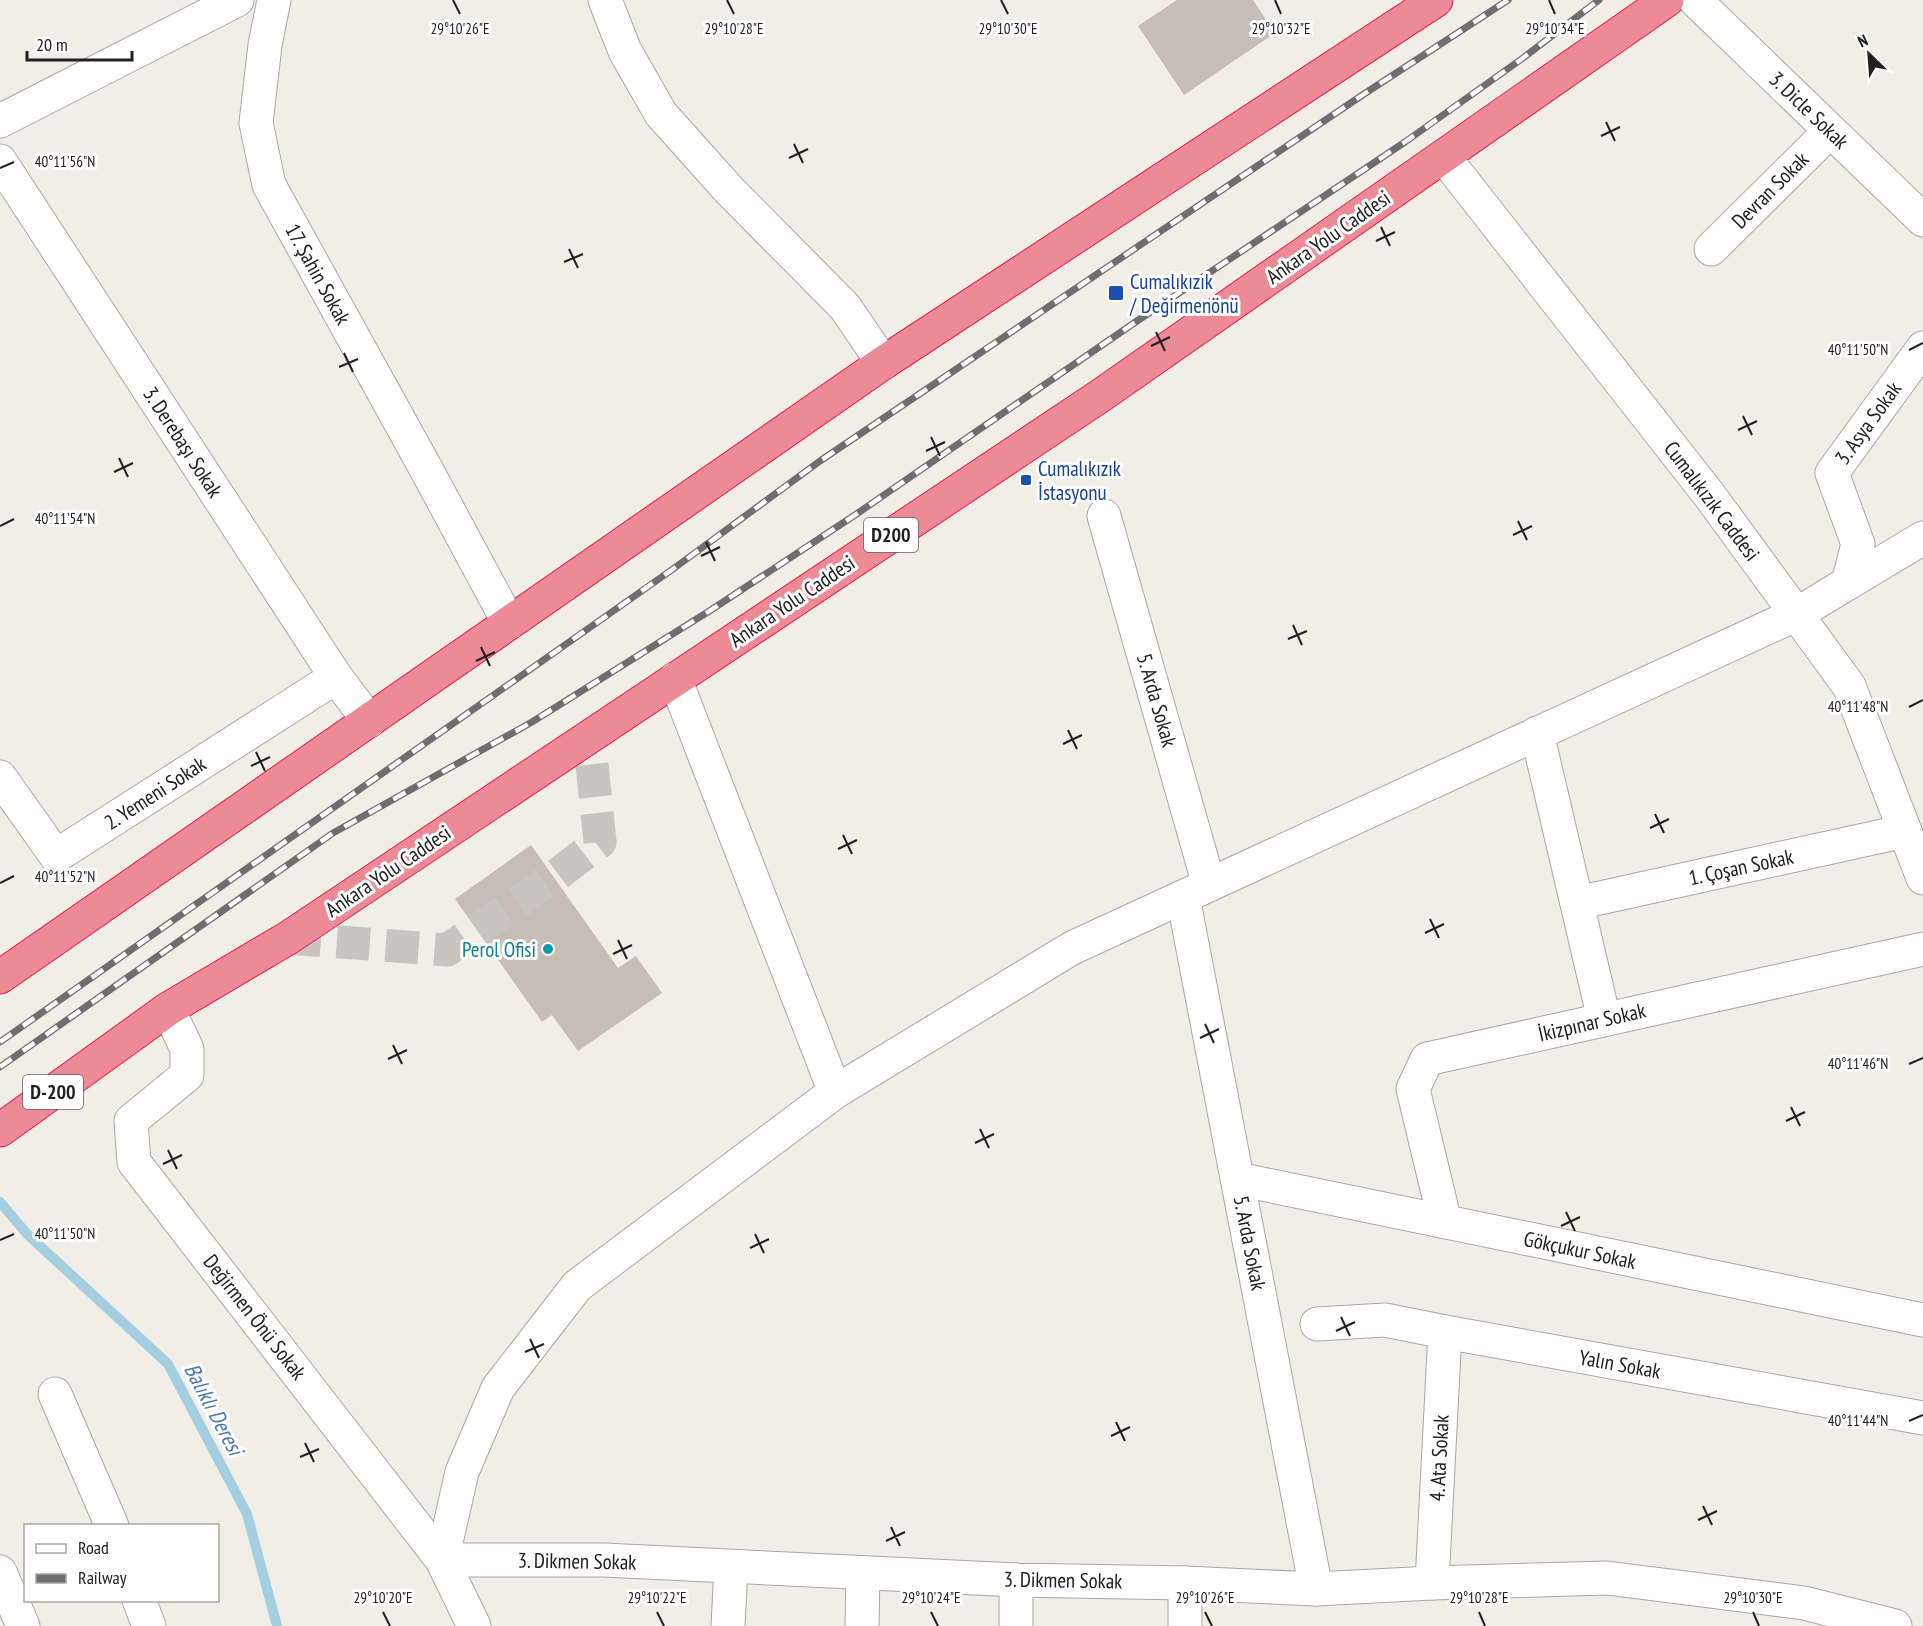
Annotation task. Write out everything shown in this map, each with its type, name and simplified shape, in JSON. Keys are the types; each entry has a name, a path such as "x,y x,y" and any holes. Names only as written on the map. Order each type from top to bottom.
{"highway":[{"path":"0,977 883,363 1437,0"},
{"name":"Ankara Yolu Caddesi","path":"0,1131 168,1010 288,938 1100,396 1667,0"}],"street":[{"path":"0,121 196,10 237,0"},
{"name":"17. Şahin Sokak","path":"274,0 265,45 256,123 268,185 509,623"},
{"path":"605,0 625,51 661,114 730,191 845,307 883,363"},
{"name":"3. Dicle Sokak","path":"1695,0 1923,220"},
{"name":"Devran Sokak","path":"1711,249 1830,131"},
{"name":"Cumalıkızık Caddesi","path":"1444,157 1710,496 1849,686 1923,878"},
{"name":"3. Derebaşı Sokak","path":"0,161 336,677 369,721"},
{"name":"3. Asya Sokak","path":"1848,583 1858,544 1832,473 1923,348"},
{"name":"5. Arda Sokak","path":"1104,516 1196,891 1238,1179 1317,1589"},
{"path":"442,1560 462,1472 498,1388 578,1286 835,1092 1072,948 1797,614 1923,538"},
{"name":"2. Yemeni Sokak","path":"0,777 56,856 336,677"},
{"path":"675,679 835,1092"},
{"path":"1537,733 1604,1019"},
{"name":"1. Çoşan Sokak","path":"1577,903 1905,831"},
{"name":"İkizpınar Sokak","path":"1446,1222 1413,1089 1427,1059 1923,948"},
{"name":"Değirmen Önü Sokak","path":"168,1010 187,1049 188,1075 132,1121 134,1162 442,1560 474,1626"},
{"name":"Gökçukur Sokak","path":"1238,1179 1923,1320"},
{"name":"Yalın Sokak","path":"1317,1323 1385,1320 1923,1418"},
{"name":"4. Ata Sokak","path":"1432,1583 1446,1332"},
{"path":"55,1394 111,1524"},
{"name":"3. Dikmen Sokak","path":"442,1560 604,1560 1016,1580 1185,1583 1317,1589 1608,1578 1804,1603 1895,1626"},
{"path":"728,1626 731,1567"},
{"path":"0,1572 23,1626"},
{"path":"862,1626 863,1573"},
{"path":"1016,1580 1016,1626"},
{"path":"1185,1583 1185,1626"},
{"path":"140,1602 148,1626"}],"building":[{"path":"1177,0 1253,0 1275,33 1184,95 1138,26"},
{"name":"Perol Ofisi","path":"531,845 618,968 636,956 662,993 578,1051 552,1015 542,1022 455,899"}],"waterway":[{"name":"Balıklı Deresi","path":"0,1202 27,1234 168,1364 247,1514 277,1626"}],"tunnel":[{"path":"288,938 447,950 554,877 600,842 589,736"}],"railway":[{"path":"0,1042 673,569 820,461 1364,94 1508,0"},
{"path":"0,1067 333,833 532,722 711,610 855,515 1137,321 1405,142 1523,58 1599,0"}],"place":[{"name":"Cumalıkızık / Değirmenönü","path":"1116,293"},
{"name":"Cumalıkızık İstasyonu","path":"1026,480"},
{"name":"Perol Ofisi","path":"548,949"}]}
